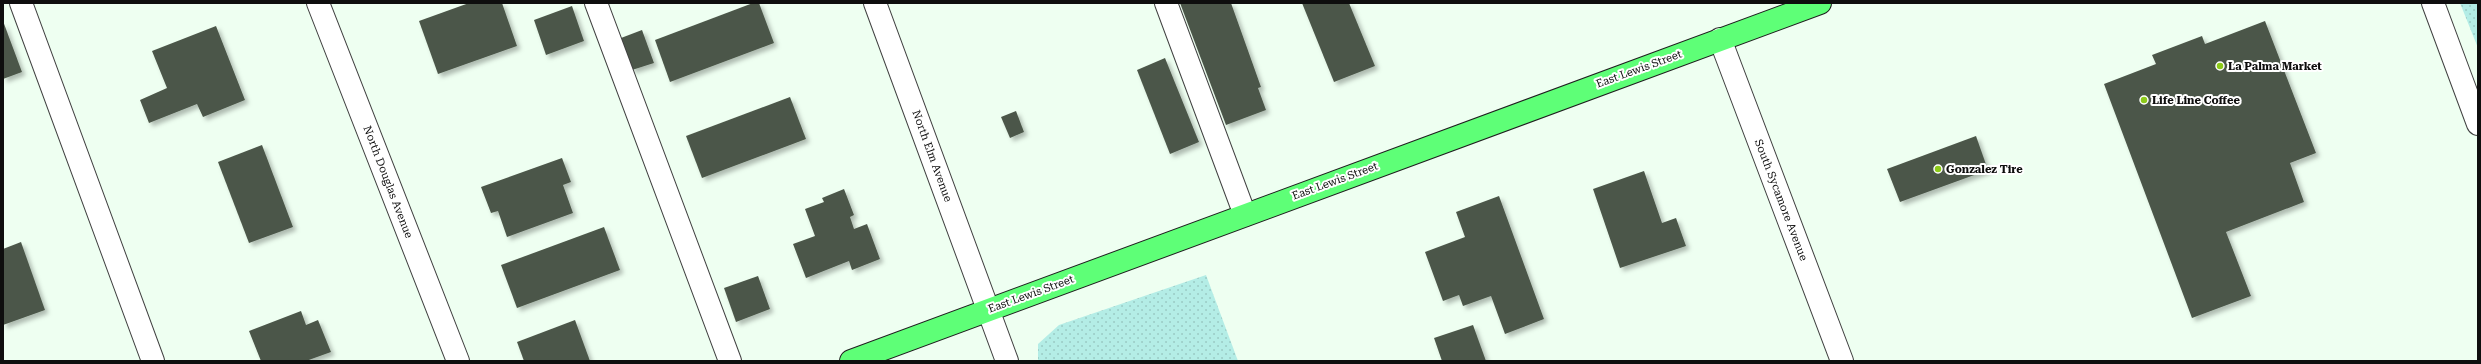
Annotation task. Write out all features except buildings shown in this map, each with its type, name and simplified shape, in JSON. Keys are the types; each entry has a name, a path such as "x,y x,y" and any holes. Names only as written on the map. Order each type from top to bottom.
{"main road":[{"name":"East Lewis Street","path":"851,361 1820,3"}],"street":[{"path":"21,3 153,361"},
{"name":"North Douglas Avenue","path":"318,3 458,361"},
{"path":"596,3 730,361"},
{"name":"North Elm Avenue","path":"875,3 1007,361"},
{"path":"1166,3 1245,215"},
{"path":"2433,3 2478,124"},
{"name":"South Sycamore Avenue","path":"1720,39 1842,361"}],"shaded area":[{"path":"2460,3 2478,3 2478,48"},
{"path":"1206,275 1238,361 1038,361 1038,344 1059,325"}],"place":[{"name":"La Palma Market","path":"2220,66"},
{"name":"Life Line Coffee","path":"2144,100"},
{"name":"Gonzalez Tire","path":"1938,169"}]}
